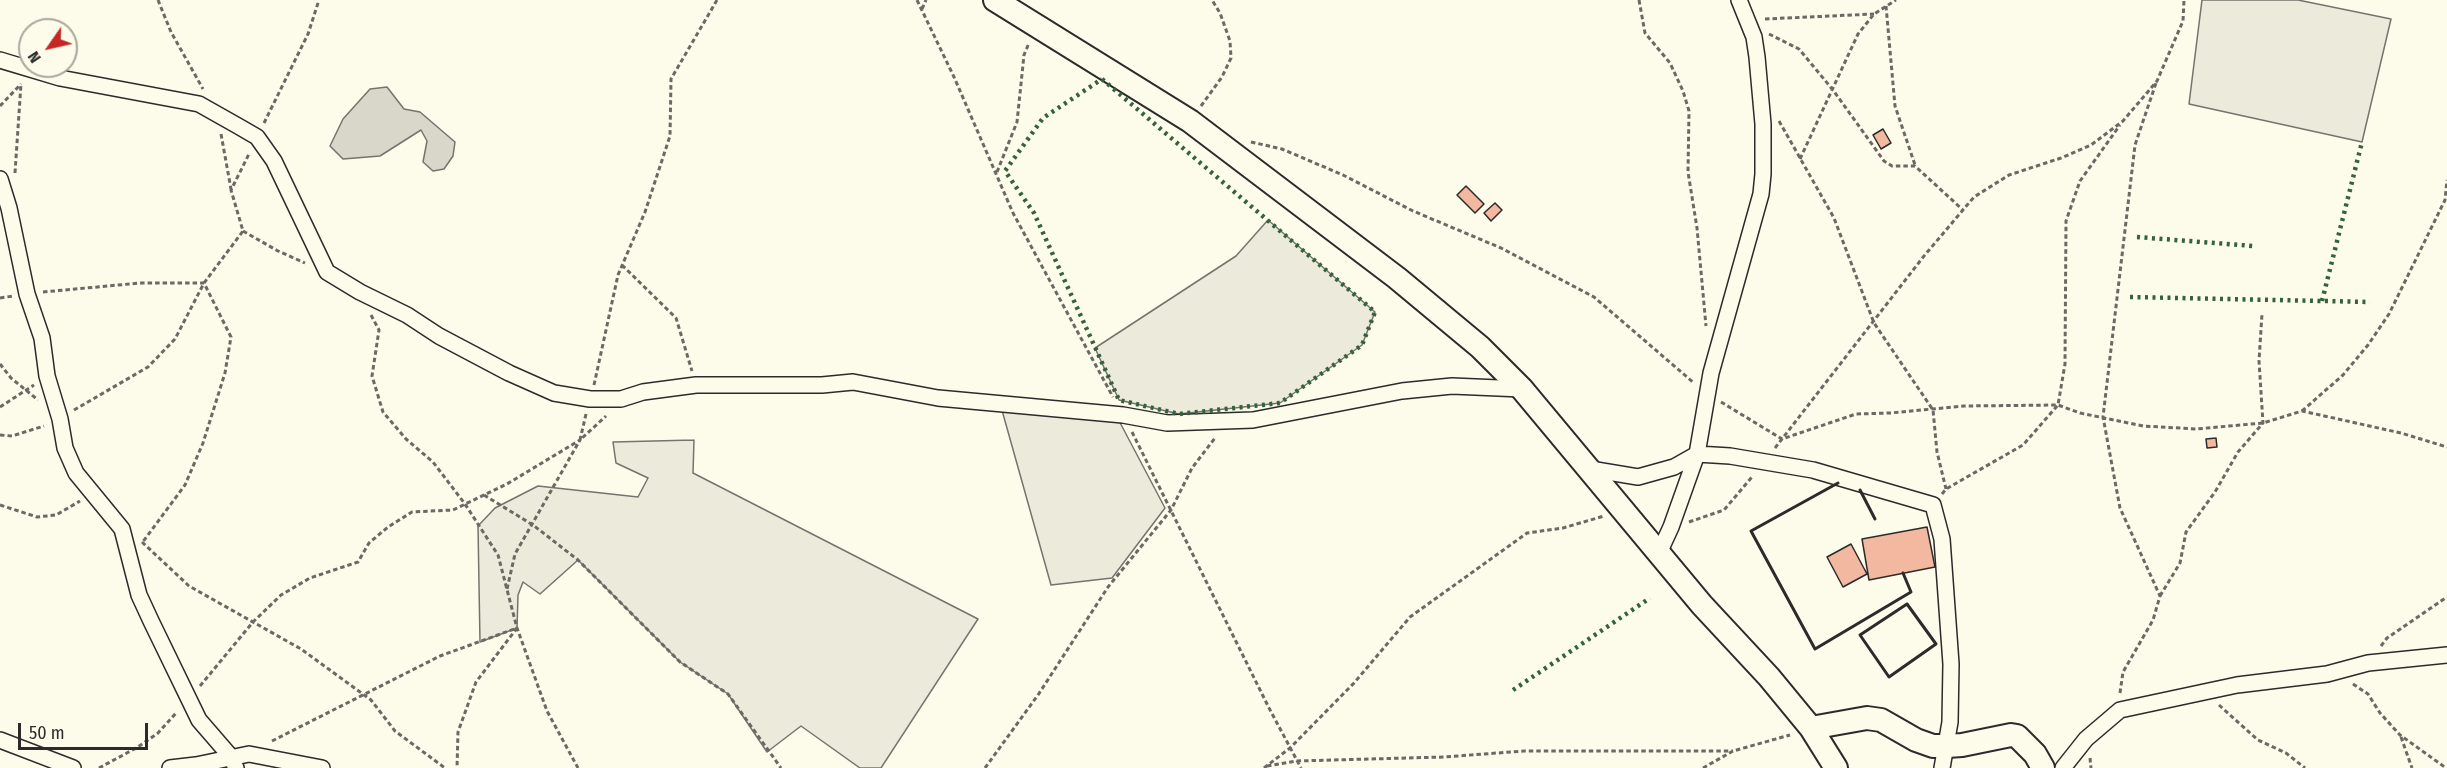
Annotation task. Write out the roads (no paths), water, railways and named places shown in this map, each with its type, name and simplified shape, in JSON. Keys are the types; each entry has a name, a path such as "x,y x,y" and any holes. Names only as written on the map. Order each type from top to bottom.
{"street":[{"path":"995,0 1190,121 1397,278 1480,347 1522,390 1702,605 1769,677 1811,728 1836,768"},
{"path":"1659,554 1697,454 1707,393 1758,211 1763,174 1763,124 1757,57 1754,37 1738,0"},
{"path":"0,60 60,78 199,104 257,137 274,161 327,272 360,292 407,315 439,336 508,374 554,393 590,399 621,399 643,392 696,385 822,385 853,382 938,398 1123,415 1167,423 1253,420 1401,391 1452,386 1522,390"},
{"path":"7,178 9,208 27,294 42,338 47,376 66,448 76,473 122,529 140,595 151,621 199,720 234,763"},
{"path":"1590,469 1638,477 1667,470 1697,454 1765,460 1813,470 1933,505 1942,540 1951,664 1947,746 1942,768"},
{"path":"2063,768 2086,739 2120,710 2200,691 2326,674 2368,663 2447,656"},
{"path":"1811,728 1867,718 1881,720 1916,740 1933,746 1971,744 2004,735 2017,736 2035,754 2043,768"},
{"path":"0,740 73,768"},
{"path":"170,768 234,763 249,754 322,768"}]}
